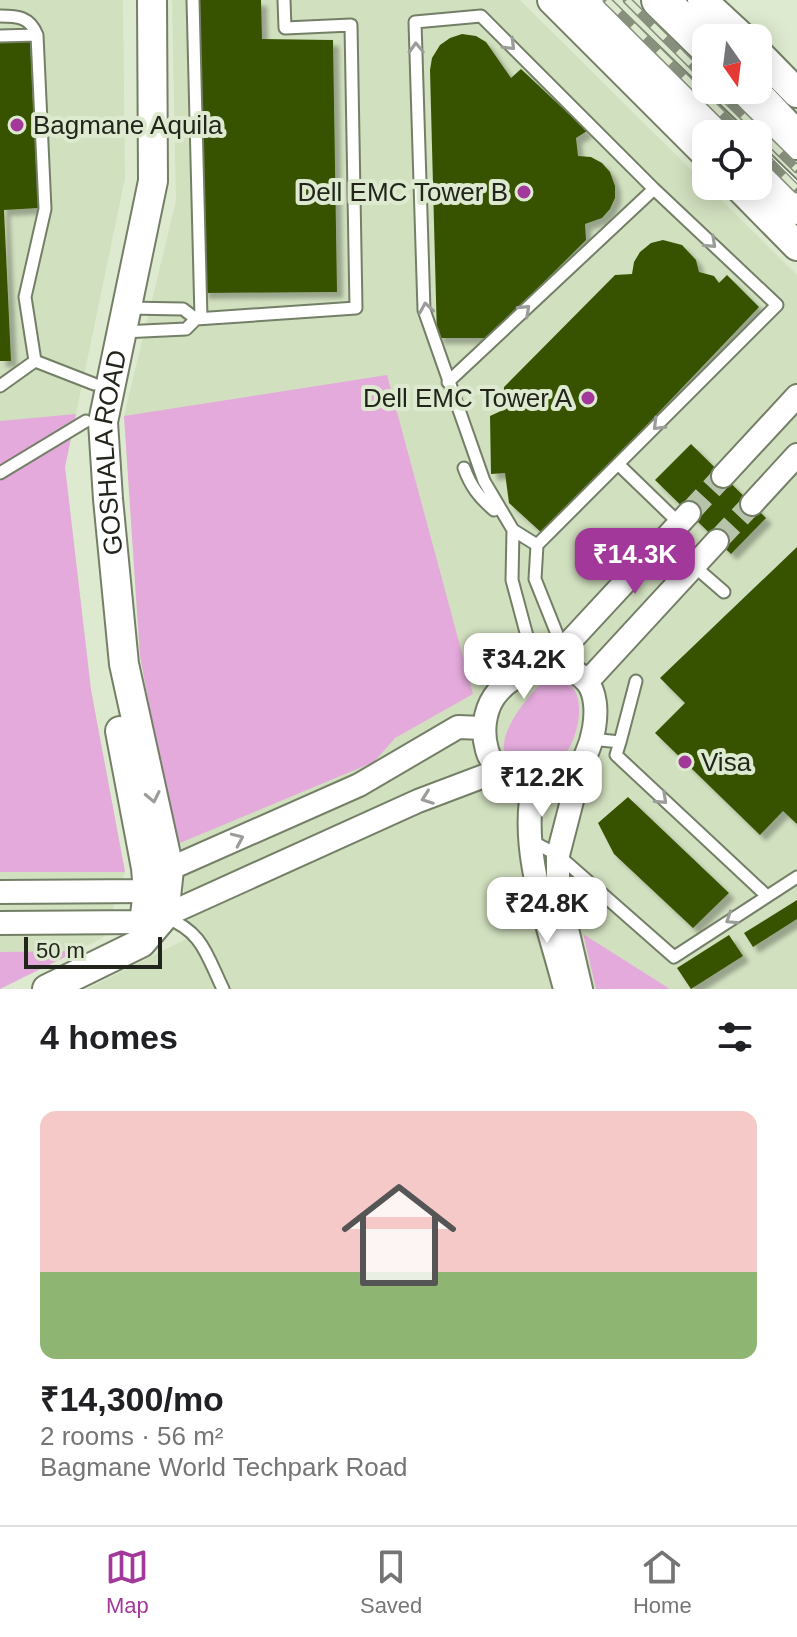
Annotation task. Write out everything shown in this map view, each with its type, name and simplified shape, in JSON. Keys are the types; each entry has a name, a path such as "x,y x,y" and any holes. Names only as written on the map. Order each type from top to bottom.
{"highway":[{"path":"584,0 708,120"},
{"path":"660,0 692,31"},
{"path":"762,104 797,141"},
{"path":"772,182 797,206"}],"street":[{"name":"GOSHALA ROAD","path":"136,0 137,179 94,422 91,501 108,666 146,868 150,927"},
{"name":"GOSHALA ROAD","path":"102,386 124,320 153,181 152,0"},
{"path":"552,0 692,140"},
{"path":"702,0 728,24"},
{"path":"772,67 797,93"},
{"path":"752,200 797,246"},
{"path":"723,476 797,396"},
{"name":"GOSHALA ROAD","path":"94,422 124,664 169,869 150,927"},
{"path":"752,504 797,455"},
{"path":"588,748 574,773 555,782 534,784 515,779 500,770 487,753 483,728 494,696 519,675 549,658 684,518"},
{"path":"587,682 717,541"},
{"path":"549,658 587,682 596,702 588,748 558,855 558,890 581,989"},
{"path":"0,892 148,891 169,869 359,785 458,727 483,728"},
{"path":"47,989 150,927 418,801 500,770"},
{"path":"534,784 530,803 530,840 565,989"},
{"path":"0,923 150,927"}],"lane":[{"path":"193,0 199,318"},
{"path":"124,320 183,309 199,318 356,308 351,25 285,28 284,0"},
{"path":"0,16 25,19 37,35 45,209 25,297 35,361"},
{"path":"537,545 513,530 484,481 424,310 415,22 481,16 654,189 777,305 537,545 535,579 549,658"},
{"path":"0,36 37,35"},
{"path":"448,382 654,189"},
{"path":"124,320 186,329 199,318"},
{"path":"35,361 102,386"},
{"path":"0,386 35,361"},
{"path":"0,473 94,422"},
{"path":"618,464 684,518"},
{"path":"464,468 471,487 479,496 494,510 498,506"},
{"path":"513,530 512,580 549,658"},
{"path":"694,566 724,592"},
{"path":"636,681 616,755 767,896"},
{"path":"588,748 620,742"},
{"path":"530,840 558,855 674,957 797,877"},
{"path":"150,927 186,925 198,938 223,989"}],"shaded area":[{"path":"0,0 123,0 125,178 65,467 91,690 125,872 104,937 77,951 0,952"},
{"path":"172,0 520,0 692,171 692,200 721,200 797,275 797,989 670,989 583,935 596,989 87,989 192,936 140,656 124,416 176,201"},
{"path":"387,375 473,694 395,738 374,762 175,845 140,656 124,416"},
{"path":"76,414 65,467 91,690 125,872 0,872 0,421"},
{"path":"552,677 567,681 576,693 579,709 571,745 561,761 548,771 533,773 517,769 504,752 508,729 529,697"},
{"path":"583,934 670,989 596,989"},
{"path":"77,951 0,989 0,952"}],"building":[{"path":"200,0 261,0 262,39 333,40 337,292 202,293"},
{"name":"Dell EMC Tower B","path":"462,34 476,36 486,42 511,78 521,69 587,131 576,138 578,156 591,157 602,163 610,172 615,186 615,198 610,209 602,218 585,224 586,240 488,338 437,338 430,70 432,58 440,45"},
{"name":"Bagmane Aquila","path":"30,40 38,208 4,210 11,361 0,361 0,42"},
{"name":"Dell EMC Tower A","path":"663,240 682,245 696,260 699,272 714,276 719,283 727,275 759,307 543,534 509,503 505,473 491,474 490,416 503,410 504,387 615,275 632,274 640,252 651,243"},
{"path":"691,444 766,518 731,554 655,480"},
{"path":"797,547 797,824 783,811 760,835 655,733 685,703 660,678"},
{"path":"628,797 729,893 693,928 614,854 598,823"},
{"path":"797,900 797,919 753,947 744,933"},
{"path":"729,935 743,956 691,989 677,968"}],"tunnel":[{"path":"689,513 723,476"},
{"path":"717,541 752,504"}],"railway":[{"path":"607,0 728,120"},
{"path":"627,0 692,65"},
{"path":"731,104 797,169"},
{"path":"772,164 797,189"}],"place":[{"name":"Bagmane Aquila","path":"17,125"},
{"name":"Dell EMC Tower B","path":"524,192"},
{"name":"Dell EMC Tower A","path":"588,398"},
{"name":"Visa","path":"685,762"}]}
